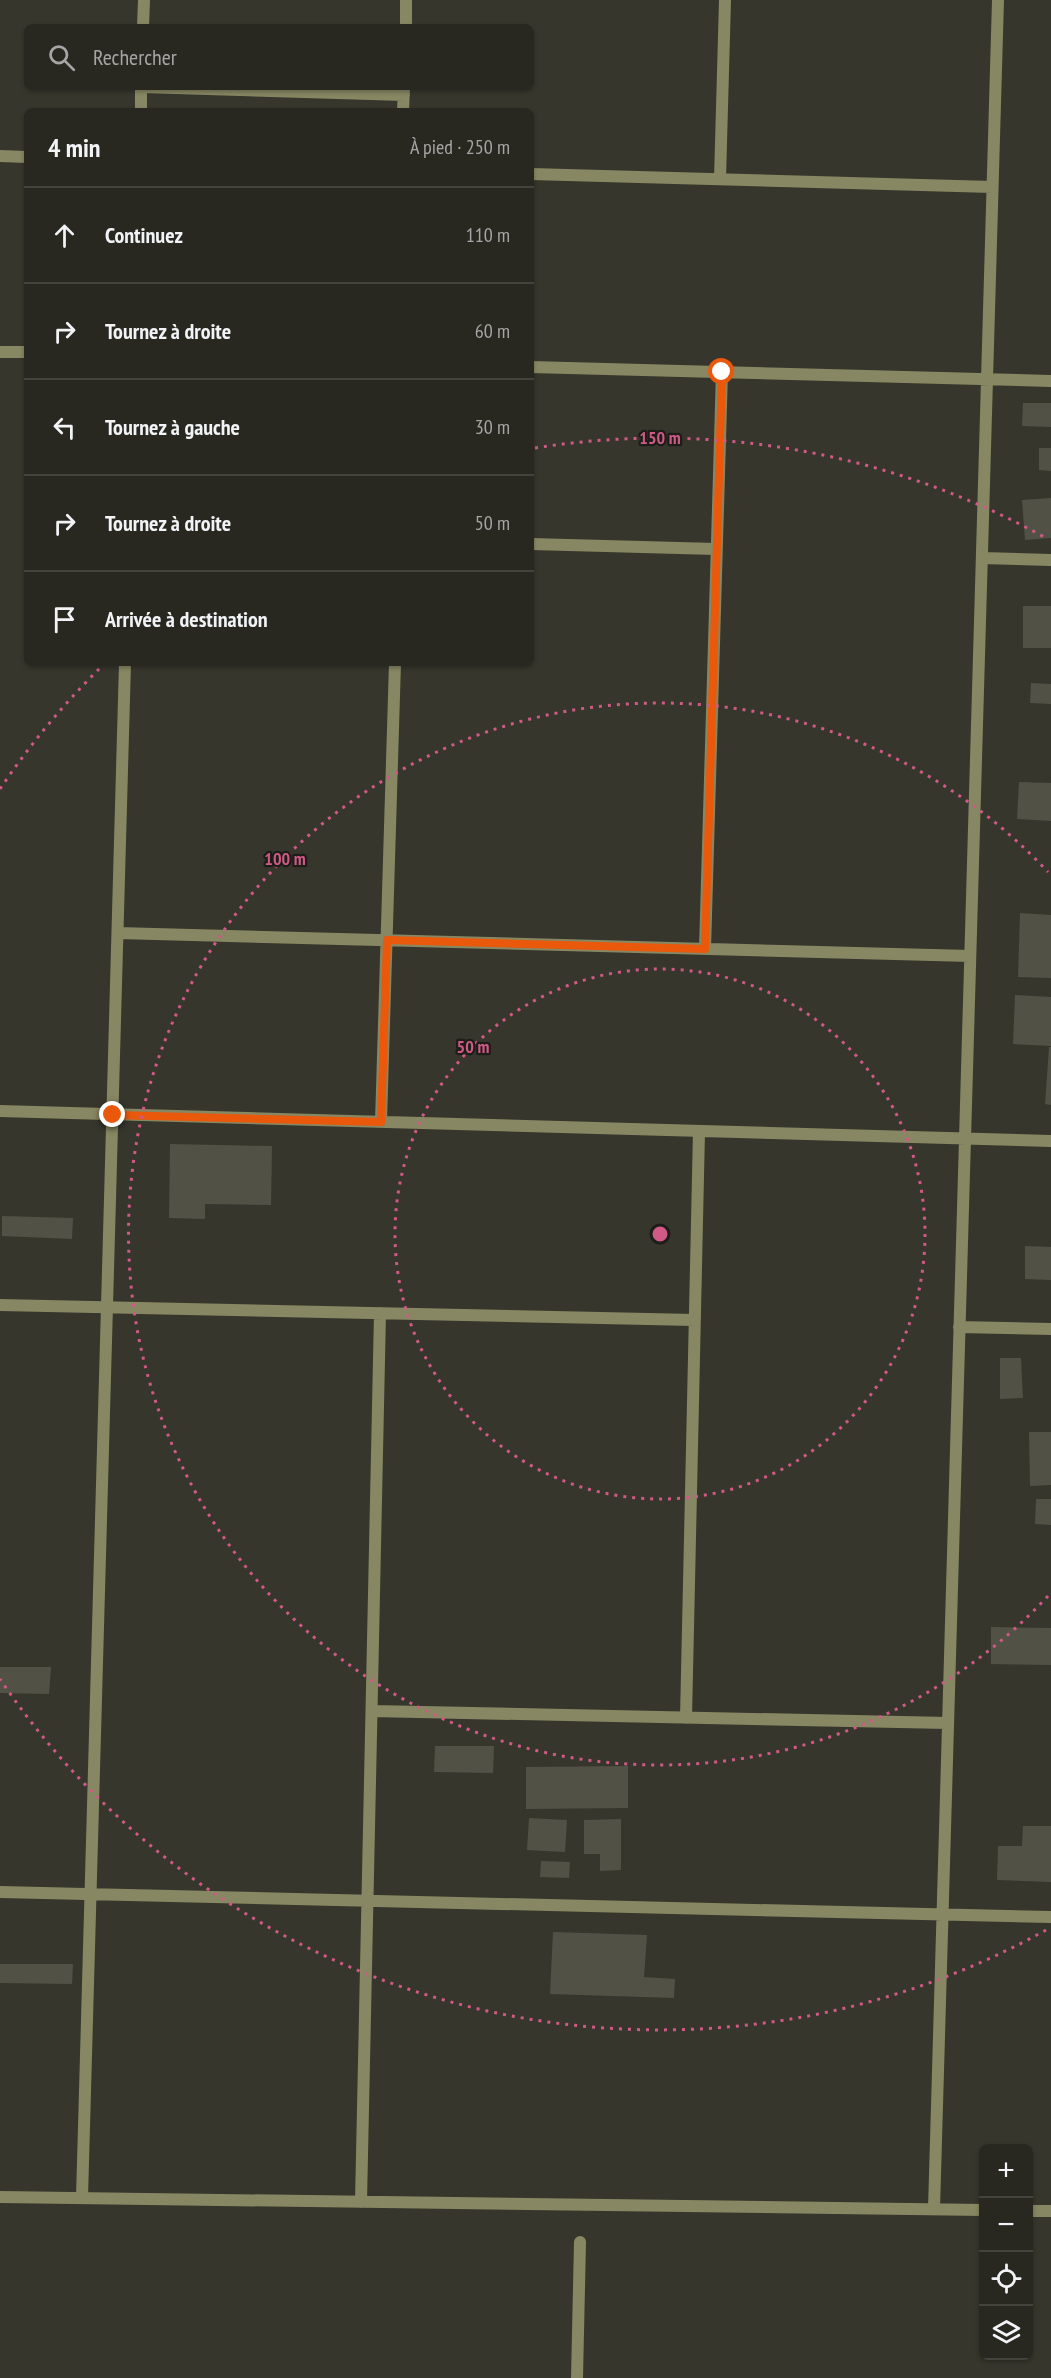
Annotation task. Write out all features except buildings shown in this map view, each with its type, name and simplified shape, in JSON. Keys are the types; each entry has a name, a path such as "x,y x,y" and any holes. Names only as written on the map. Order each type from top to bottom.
{"street":[{"path":"143,24 144,0"},
{"path":"406,0 406,24"},
{"path":"720,179 725,0"},
{"path":"934,2210 998,0"},
{"path":"141,108 142,90"},
{"path":"338,90 404,91 403,108"},
{"path":"0,156 24,157"},
{"path":"534,174 992,187"},
{"path":"0,351 24,352"},
{"path":"534,366 1051,381"},
{"path":"705,949 722,372"},
{"path":"534,544 716,549"},
{"path":"982,558 1051,560"},
{"path":"82,2198 125,666"},
{"path":"381,1122 394,666"},
{"path":"118,933 970,956"},
{"path":"0,1112 1051,1141"},
{"path":"686,1718 699,1131"},
{"path":"0,1305 694,1320"},
{"path":"361,2202 380,1313"},
{"path":"959,1327 1051,1329"},
{"path":"372,1711 948,1724"},
{"path":"0,1892 1051,1917"},
{"path":"0,2197 979,2210"},
{"path":"1033,2211 1051,2211"},
{"path":"577,2378 580,2242"}],"route":[{"path":"113,1115 381,1122 387,940 705,949 722,372"}]}
